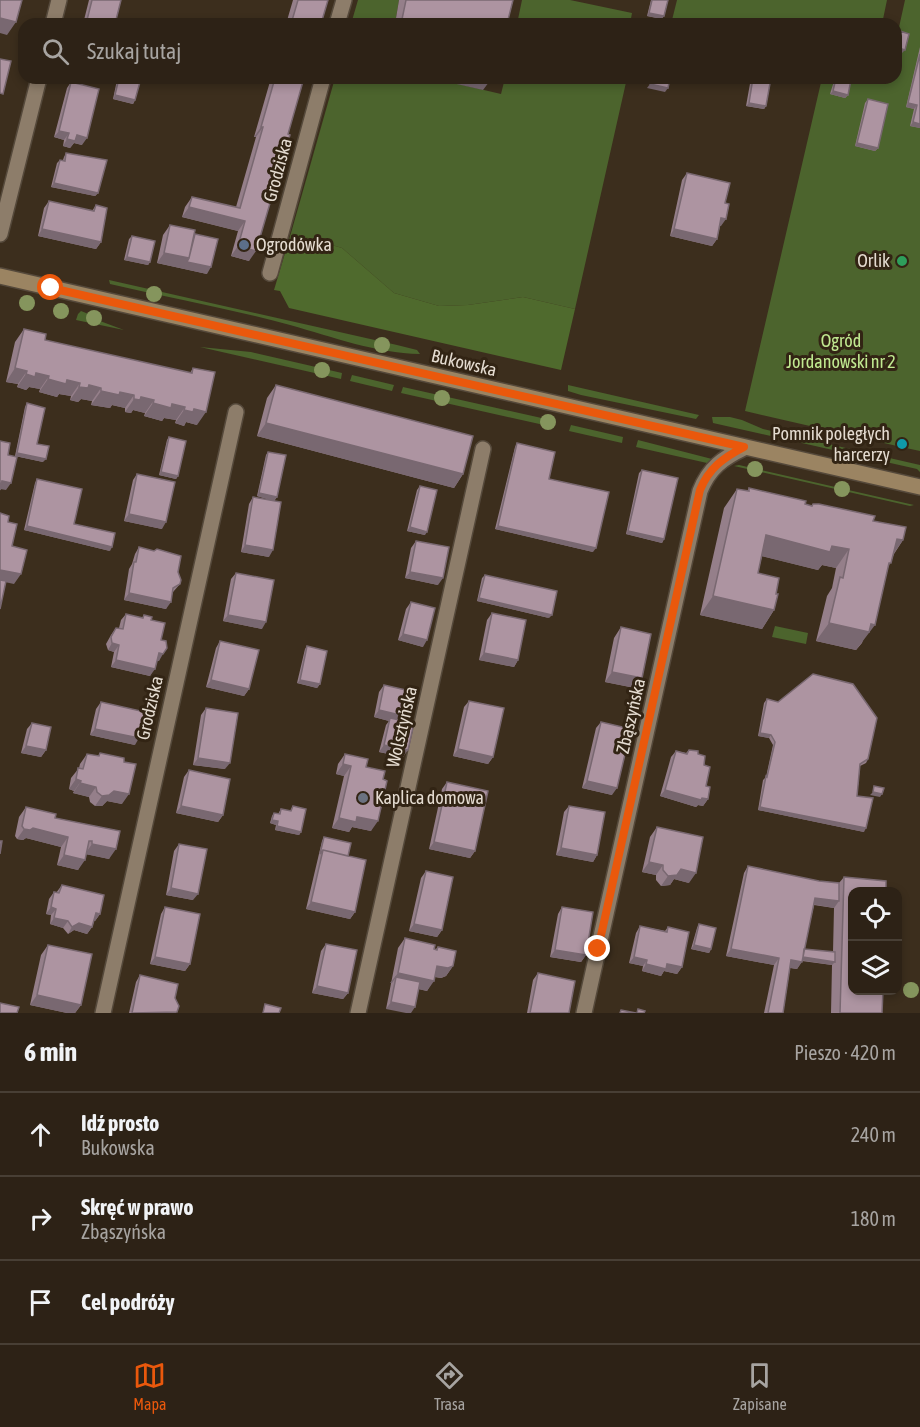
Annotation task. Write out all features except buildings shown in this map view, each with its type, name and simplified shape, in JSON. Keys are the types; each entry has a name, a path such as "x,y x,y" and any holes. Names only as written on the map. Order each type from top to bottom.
{"main road":[{"name":"Bukowska","path":"0,276 920,487"}],"street":[{"path":"54,18 59,0"},
{"path":"339,18 344,0"},
{"path":"0,234 38,84"},
{"name":"Grodziska","path":"270,273 321,84"},
{"name":"Grodziska","path":"103,1013 236,412"},
{"name":"Zbąszyńska","path":"584,1013 700,490 711,470 726,457 744,447"},
{"name":"Wolsztyńska","path":"358,1013 483,450"}],"green space":[{"path":"358,0 399,0 396,18 353,18"},
{"path":"522,0 570,0 632,13 631,18 518,18"},
{"path":"677,0 887,0 883,18 672,18"},
{"name":"Ogród Jordanowski nr 2","path":"905,0 920,0 920,451 906,448 907,442 899,440 897,446 745,411 821,84 902,84 901,18"},
{"path":"333,84 458,84 501,94 504,84 626,84 575,309 523,297 468,305 439,306 394,293 342,248 291,233"},
{"path":"291,233 342,248 394,293 439,306 468,305 523,297 575,309 561,370 289,308 280,291 274,290"},
{"path":"109,280 397,345 417,350 420,354 370,348 268,319 110,284"},
{"path":"81,311 101,319 100,321 124,330 76,320"},
{"path":"200,347 251,352 342,373 341,379"},
{"path":"352,375 394,385 392,391 350,381"},
{"path":"568,385 699,415 696,419 581,395 568,391"},
{"path":"403,387 555,421 553,427 401,393"},
{"path":"712,417 730,417 763,429 920,465 920,472 917,469 713,423"},
{"path":"571,425 623,437 622,443 569,431"},
{"path":"638,440 712,459 707,463 636,447"},
{"path":"739,465 914,505 910,506 734,466"},
{"path":"775,626 808,633 806,644 772,637"}],"place":[{"name":"Ogrodówka","path":"244,245"},
{"name":"Orlik","path":"902,261"},
{"name":"Pomnik poległych harcerzy","path":"902,444"},
{"name":"Kaplica domowa","path":"363,798"}],"route":[{"path":"51,288 744,447 726,457 711,470 700,490 598,949"}]}
